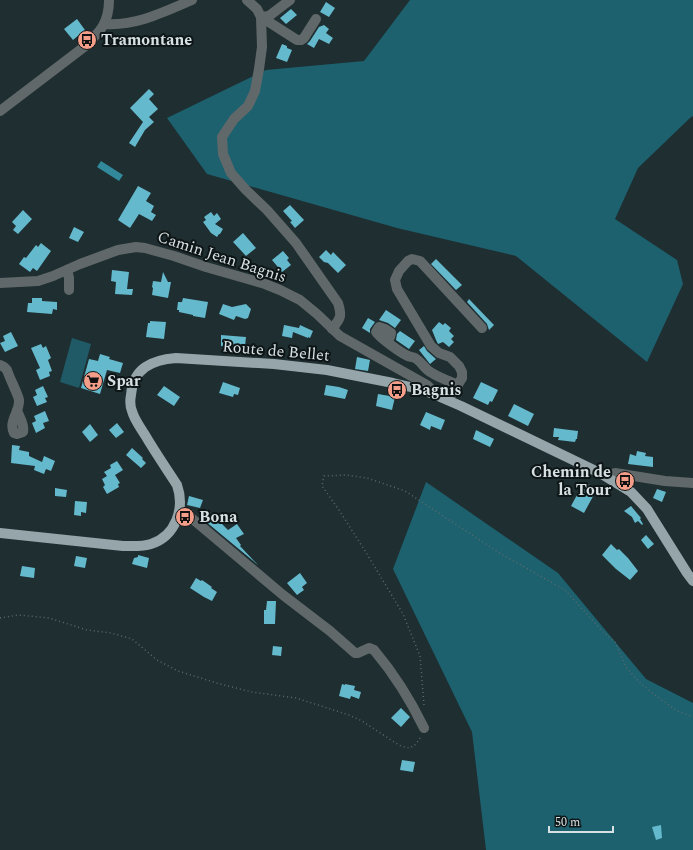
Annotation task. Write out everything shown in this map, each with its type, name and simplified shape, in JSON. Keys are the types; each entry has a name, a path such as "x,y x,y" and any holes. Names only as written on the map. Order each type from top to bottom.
{"main road":[{"name":"Route de Bellet","path":"180,511 180,495 177,485 137,423 131,410 130,399 133,384 140,372 150,364 162,359 176,358 294,365 385,381 431,393 610,478 631,492 643,504 693,581"},
{"path":"0,533 123,546 144,546 157,542 166,535 178,517 180,511"}],"street":[{"path":"0,111 84,47 96,36 105,24 109,8 109,0"},
{"path":"105,24 135,21 150,17 192,0"},
{"path":"247,0 257,9 261,17 262,47 259,69 255,91 248,106 234,120 222,137 223,154 231,173 267,210 296,243 338,303 341,313 339,321 332,329"},
{"path":"261,17 269,16 290,0"},
{"path":"261,17 297,40 304,38 316,19"},
{"name":"Camin Jean Bagnis","path":"0,284 38,281 118,250 136,247 146,248 265,284 300,300 340,336 427,385 430,388 431,393"},
{"path":"448,400 462,378 462,372 459,366 450,358 439,353 431,346 397,289 395,280 399,271 408,261 412,259 420,261 482,328"},
{"path":"67,270 69,290"},
{"path":"387,342 402,353 415,358 431,373 458,385"},
{"path":"0,365 7,370 18,397 17,410"},
{"path":"610,478 615,473 665,481 693,483"},
{"path":"180,511 189,516 355,653 369,648 374,650 398,682 424,728"}],"path":[{"path":"424,706 420,656 403,614 339,510 322,486 324,476 346,475 367,478 405,491 498,552 565,590 603,632 615,642 626,667 638,681 677,711 693,717"},
{"path":"0,618 19,614 48,618 87,630 111,633 132,639 157,660 178,671 252,692 296,698 349,715 362,721 401,746 409,748 414,746 419,740 424,728"}],"shaded area":[{"path":"410,0 693,0 693,116 638,168 615,219 677,260 683,284 647,362 516,256 397,228 207,174 167,118 266,70 364,61"},
{"path":"101,161 123,175 119,181 97,167"},
{"path":"72,338 91,344 79,388 60,382"},
{"path":"426,482 558,573 646,679 693,703 693,850 486,850 472,732 393,569"}],"building":[{"path":"326,2 335,8 329,17 320,12"},
{"path":"291,9 297,15 286,24 280,18"},
{"path":"77,19 85,30 73,40 64,29"},
{"path":"324,25 329,29 326,33 333,38 329,44 319,39 314,48 307,44 319,27"},
{"path":"282,44 292,50 287,62 276,58"},
{"path":"149,89 154,94 149,99 158,109 149,117 154,122 145,130 135,147 129,143 143,122 130,108"},
{"path":"138,186 151,193 146,201 154,206 151,212 156,215 152,221 139,214 130,228 118,220"},
{"path":"290,205 304,220 295,228 290,222 292,221 283,211"},
{"path":"23,210 32,219 18,234 13,230 16,226 12,222"},
{"path":"211,212 214,216 217,213 221,219 215,224 223,229 217,237 211,233 203,222 206,220 204,217"},
{"path":"74,227 84,232 78,242 69,238"},
{"path":"243,233 256,248 246,256 233,242"},
{"path":"41,243 51,251 37,271 33,268 30,272 19,264 24,257 26,258 36,245 38,247"},
{"path":"326,250 331,255 333,252 346,265 338,273 328,263 324,262 319,257"},
{"path":"283,251 289,258 287,260 291,265 282,272 272,260"},
{"path":"436,259 462,285 456,290 431,264"},
{"path":"112,270 129,272 127,289 133,289 132,295 115,294 116,282 111,281"},
{"path":"163,272 168,282 171,282 168,298 152,295 153,281 161,282"},
{"path":"32,298 42,298 42,301 57,302 57,310 53,309 52,314 27,312 28,303 32,303"},
{"path":"183,298 208,302 205,318 179,312 179,310 177,310 178,302 182,302"},
{"path":"469,299 494,325 489,330 487,324 467,302"},
{"path":"223,304 232,307 246,304 251,309 248,318 245,319 236,316 234,320 219,314"},
{"path":"386,310 401,320 395,328 388,323 379,320"},
{"path":"368,318 375,322 370,329 370,333 362,328"},
{"path":"150,321 166,322 164,339 146,337 148,323 150,323"},
{"path":"439,322 443,325 445,323 451,328 449,331 454,336 451,339 454,342 449,347 443,342 438,344 432,330"},
{"path":"284,325 299,328 300,325 313,331 310,338 293,332 292,338 282,336"},
{"path":"400,331 415,341 409,349 396,340 397,334"},
{"path":"11,332 18,346 5,352 0,343 5,341 3,336"},
{"path":"221,335 246,337 245,346 243,346 243,348 221,346"},
{"path":"41,344 43,348 46,346 51,358 48,360 52,371 49,372 50,376 40,380 36,370 40,368 31,348"},
{"path":"424,346 436,359 430,364 419,350"},
{"name":"Spar","path":"100,354 110,357 109,359 123,363 120,373 107,370 100,394 81,388 89,359 98,361"},
{"path":"357,357 370,360 368,371 355,369"},
{"path":"223,382 240,388 238,395 234,394 233,397 219,393"},
{"path":"481,382 498,390 492,402 490,401 488,405 473,398"},
{"path":"326,385 348,390 345,399 324,395"},
{"path":"43,386 48,397 45,398 47,402 37,406 33,397 37,395 35,390"},
{"path":"164,386 180,397 174,406 157,395"},
{"path":"378,394 395,397 392,410 376,406"},
{"path":"514,404 534,414 528,426 508,416"},
{"path":"45,411 49,421 43,423 45,428 36,433 32,423 36,421 34,416"},
{"path":"426,412 445,420 441,430 431,426 430,430 420,425"},
{"path":"117,423 124,432 116,438 109,430"},
{"path":"90,424 98,435 90,442 82,432"},
{"path":"554,428 578,431 577,439 575,442 558,440 559,437 553,437"},
{"path":"476,430 494,439 490,447 473,439"},
{"path":"12,445 20,446 19,450 29,452 29,456 42,462 44,456 55,461 51,471 46,469 44,474 34,470 35,466 11,463"},
{"path":"132,448 143,458 142,459 146,463 141,468 126,455"},
{"path":"637,451 646,453 645,456 653,457 653,467 628,464 630,454 636,456"},
{"path":"117,461 123,470 115,475 120,483 118,484 119,487 107,494 103,487 105,485 102,479 107,476 104,472 111,468 110,465"},
{"path":"584,482 597,489 584,513 571,506"},
{"path":"55,488 67,490 66,497 55,496"},
{"path":"657,489 666,492 662,502 653,498"},
{"path":"189,496 203,500 200,508 187,505"},
{"path":"75,501 87,502 86,513 81,512 81,516 74,515"},
{"path":"631,506 641,518 642,525 638,521 635,523 632,517 624,511"},
{"path":"207,509 228,530 237,524 244,534 236,538 241,545 240,546 258,565 199,516"},
{"path":"646,535 654,544 648,549 641,540"},
{"path":"611,544 617,550 619,549 628,558 638,571 630,580 602,555"},
{"path":"138,555 149,558 147,568 132,564 134,558 138,557"},
{"path":"76,556 87,558 85,568 74,566"},
{"path":"22,566 35,568 34,578 20,576"},
{"path":"300,573 307,583 302,587 304,590 297,595 287,583"},
{"path":"196,578 201,581 202,580 217,592 212,601 190,588"},
{"path":"267,601 276,601 275,624 264,624 264,610 266,610"},
{"path":"273,646 282,647 281,656 272,655"},
{"path":"342,684 355,686 354,690 361,692 359,699 351,696 350,699 339,696"},
{"path":"401,708 410,717 401,727 391,718"},
{"path":"402,760 415,762 413,772 400,770"},
{"path":"661,825 662,838 656,840 652,827"}],"place":[{"name":"Tramontane","path":"87,40"},
{"name":"Spar","path":"93,381"},
{"name":"Bagnis","path":"397,390"},
{"name":"Chemin de la Tour","path":"625,481"},
{"name":"Bona","path":"185,517"}]}
